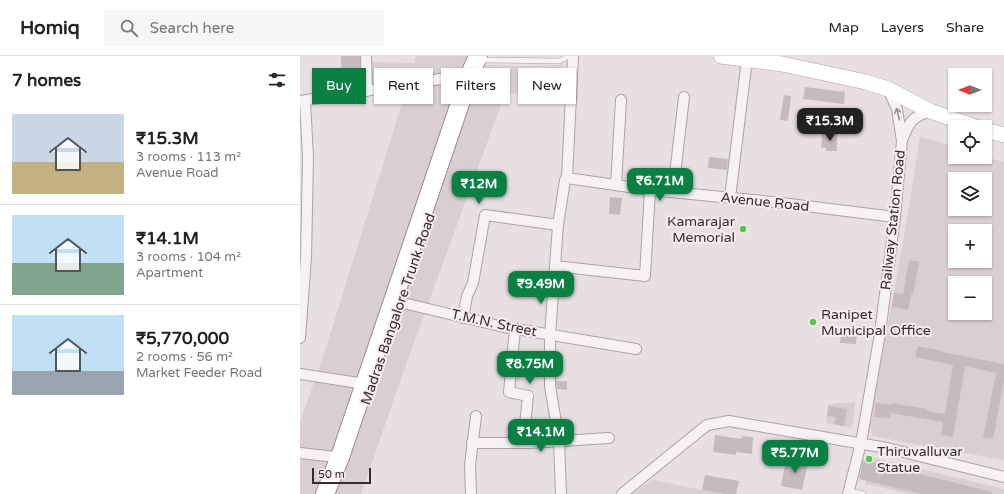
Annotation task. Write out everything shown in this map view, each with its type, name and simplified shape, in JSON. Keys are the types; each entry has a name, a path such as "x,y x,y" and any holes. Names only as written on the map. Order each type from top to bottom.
{"highway":[{"name":"Madras Bangalore Trunk Road","path":"334,494 365,384 375,365 479,64"},
{"name":"Madras Bangalore Trunk Road","path":"325,494 344,458 373,385 375,365"}],"main road":[{"path":"721,56 782,64 866,82 888,89 930,111 956,120"},
{"path":"992,132 1004,135"}],"street":[{"path":"366,56 367,91"},
{"path":"561,494 559,441 550,386 550,335 558,225 565,180 567,178 573,56"},
{"path":"730,198 747,59"},
{"path":"300,338 306,258 308,157 302,101 367,91 479,64"},
{"name":"Railway Station Road","path":"849,492 861,443 880,333 895,217 902,141 897,109 888,89"},
{"path":"673,192 684,97"},
{"path":"616,185 621,100"},
{"path":"902,141 908,125 913,118 930,111"},
{"name":"Avenue Road","path":"567,178 650,190 895,217"},
{"path":"555,266 646,276 650,190"},
{"path":"463,318 467,296 473,283 485,215 558,225"},
{"name":"T.M.N. Street","path":"397,299 463,318 515,329 636,348"},
{"path":"515,329 509,392 528,396 522,443"},
{"path":"300,374 365,384"},
{"path":"471,494 470,465 476,416"},
{"path":"622,494 707,425 729,421 861,443 1004,477"},
{"path":"472,443 522,443 609,438"},
{"path":"300,453 344,458"}],"lane":[{"path":"479,64 559,61 570,56"},
{"path":"849,492 863,494"}],"shaded area":[{"path":"416,56 469,56 466,64 519,66 563,65 563,68 518,68 518,94 510,94 510,68 441,68 441,104 501,104 410,353 361,494 300,494 300,422 324,354 402,104 433,104 433,68 374,68 374,84 370,84 369,62 414,63"},
{"path":"920,137 948,145 948,164 992,164 992,159 1004,162 1004,460 872,436 870,427 904,237"},
{"path":"855,402 852,428 826,423 828,404"},
{"path":"870,457 1004,489 1004,494 910,494 865,484"},
{"path":"653,480 721,494 632,494"}],"building":[{"path":"341,56 360,56 360,68 341,68"},
{"path":"805,87 845,92 844,104 803,99"},
{"path":"784,95 791,96 788,121 780,120"},
{"path":"837,133 837,151 826,151 826,148 821,148 822,134"},
{"path":"709,157 728,159 727,170 708,168"},
{"path":"610,197 622,198 620,215 609,214"},
{"path":"909,260 919,262 913,295 911,294 908,310 892,307 894,293 903,294"},
{"path":"841,331 857,332 856,344 840,343"},
{"path":"918,346 1004,364 1004,381 993,439 983,438 996,373 965,366 953,437 941,435 943,422 890,413 890,418 874,417 876,403 892,405 892,403 927,409 927,411 945,414 953,365 915,357"},
{"path":"556,381 567,381 567,390 557,389"},
{"path":"829,406 847,409 844,426 834,424 836,417 827,416"},
{"path":"715,435 741,439 742,436 753,437 752,454 736,452 736,455 713,452"},
{"path":"792,455 801,457 800,462 808,463 802,490 781,486 785,465 790,466"},
{"path":"863,460 992,492 992,494 922,494 859,479"},
{"path":"705,475 739,481 736,494 724,494 702,490"}],"place":[{"name":"Kamarajar Memorial","path":"743,229"},
{"name":"Ranipet Municipal Office","path":"813,322"},
{"name":"Thiruvalluvar Statue","path":"869,459"}]}
